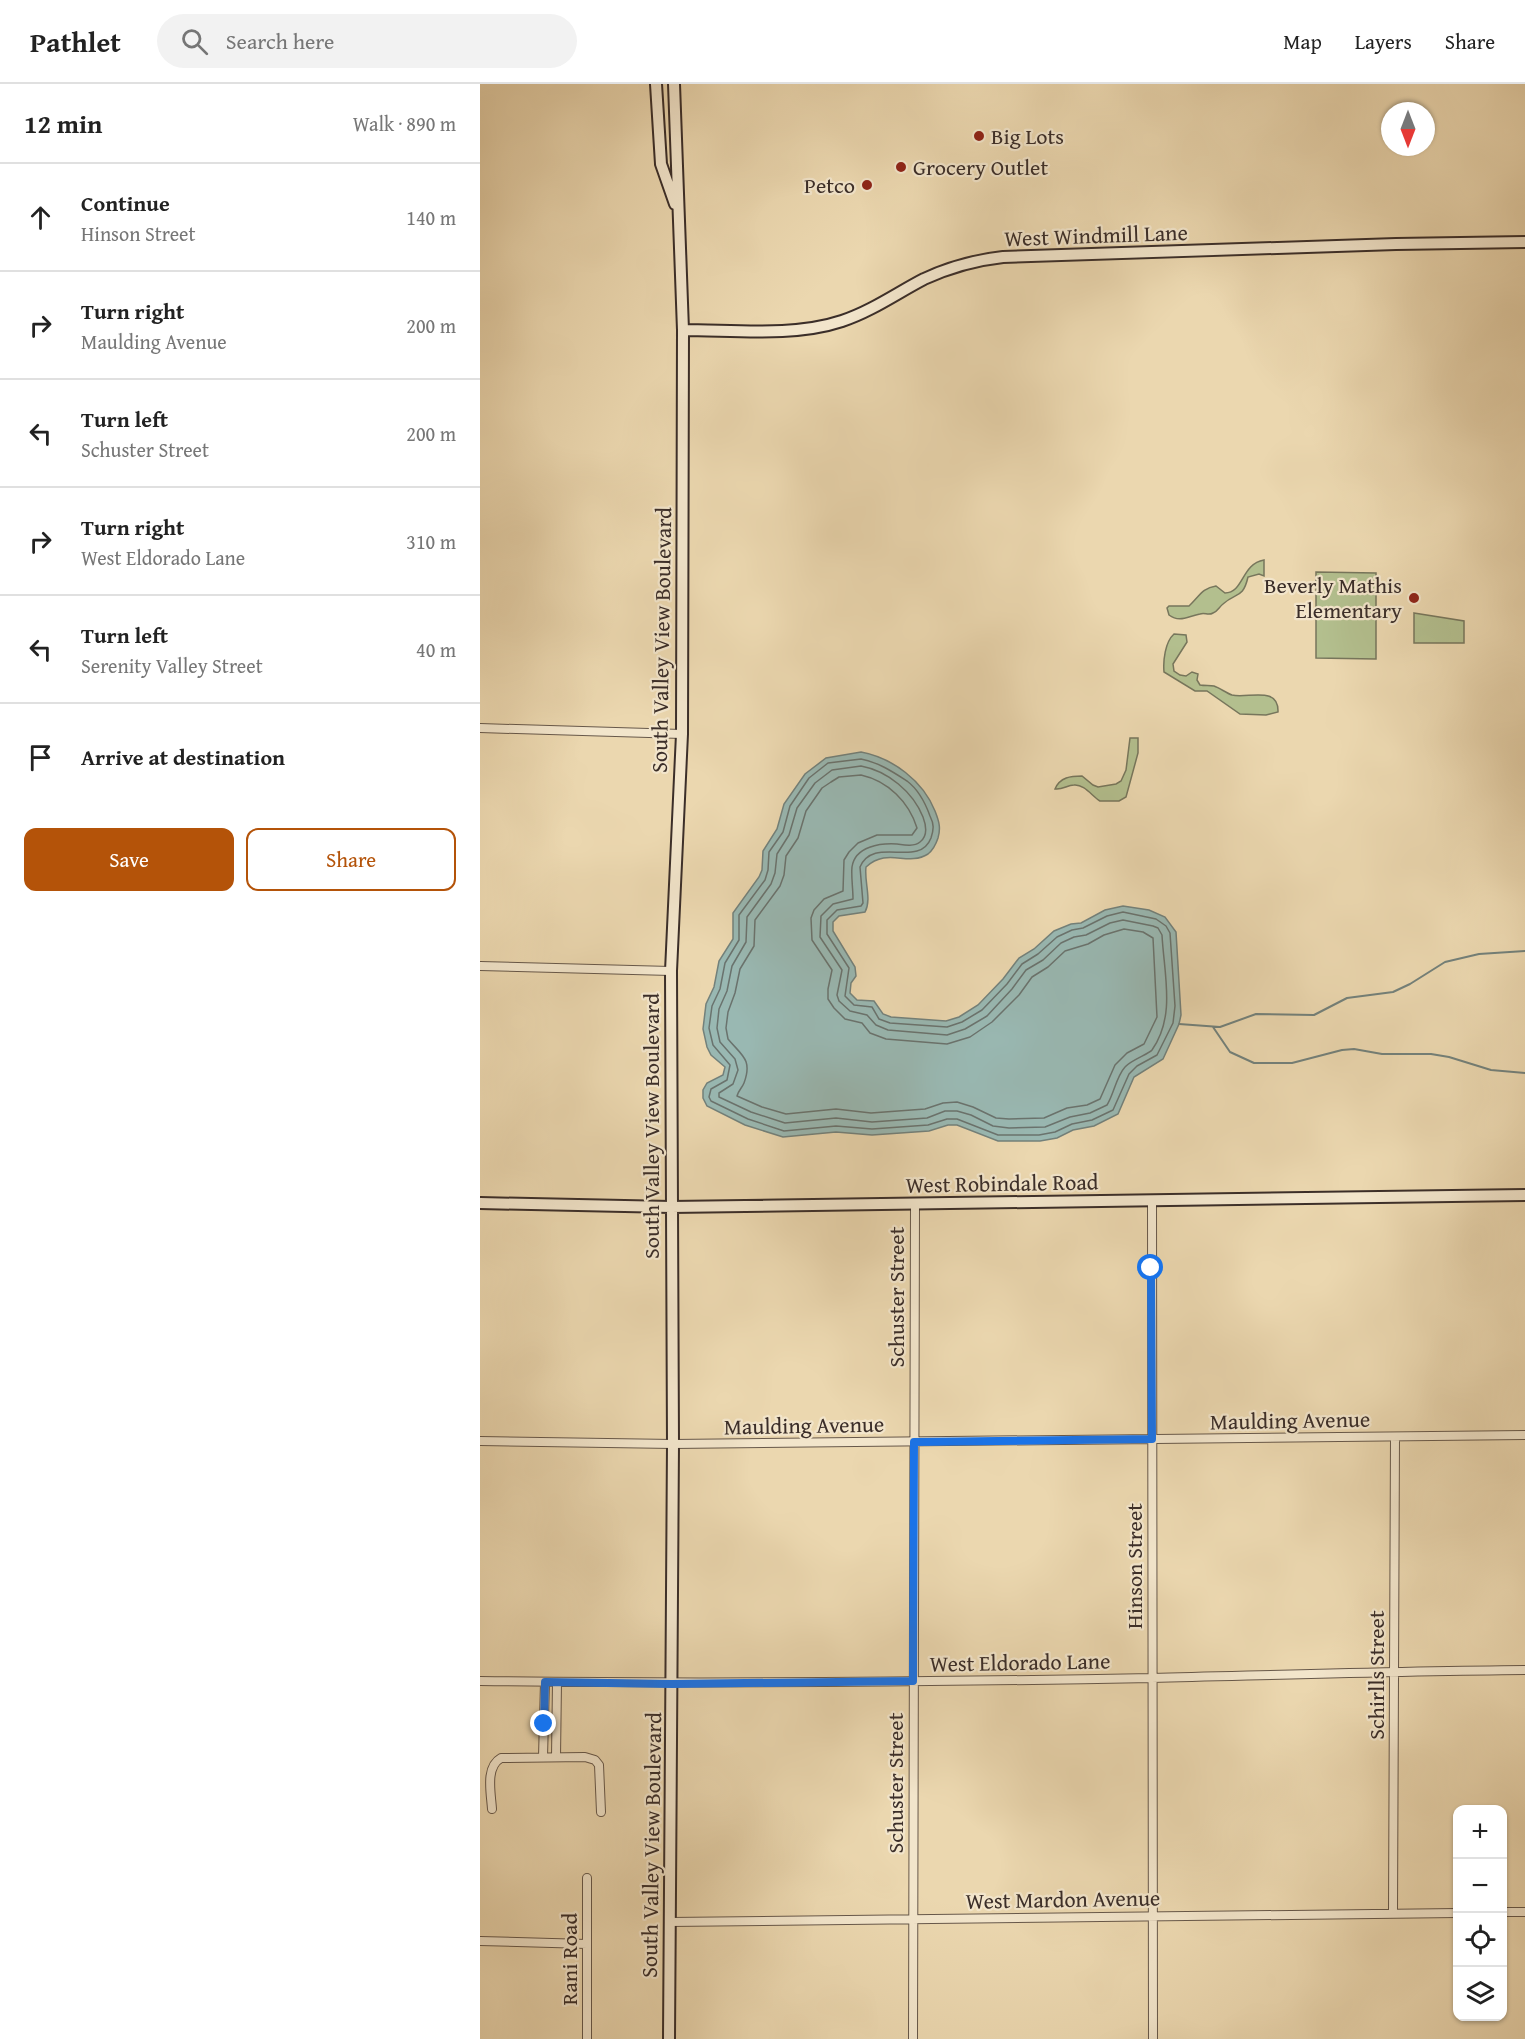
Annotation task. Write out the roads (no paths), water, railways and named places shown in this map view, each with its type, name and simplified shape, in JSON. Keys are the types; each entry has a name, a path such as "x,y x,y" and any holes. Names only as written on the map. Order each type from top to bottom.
{"main road":[{"name":"South Valley View Boulevard","path":"657,84 661,164 678,212"},
{"name":"South Valley View Boulevard","path":"669,2039 673,1444 670,971 682,734 683,330 675,84"},
{"name":"West Windmill Lane","path":"683,330 794,331 818,327 861,314 924,279 949,269 1003,257 1525,242"},
{"name":"West Robindale Road","path":"480,1203 670,1207 1525,1195"}],"street":[{"path":"480,728 682,734"},
{"path":"480,966 670,971"},
{"name":"Hinson Street","path":"1152,1200 1153,2039"},
{"name":"Schuster Street","path":"913,2039 915,1204"},
{"name":"Maulding Avenue","path":"480,1441 673,1444 1525,1435"},
{"name":"Schirlls Street","path":"1394,1913 1395,1437"},
{"name":"West Eldorado Lane","path":"480,1681 672,1684 1152,1678 1394,1671 1525,1670"},
{"path":"543,1757 545,1682"},
{"path":"556,1757 557,1682"},
{"path":"492,1809 491,1769 496,1761 507,1757 556,1757 595,1760 600,1772 601,1812"},
{"name":"Rani Road","path":"587,1878 587,2039"},
{"name":"West Mardon Avenue","path":"669,1922 1453,1912"},
{"path":"1507,1912 1525,1912"},
{"path":"480,1941 587,1944"}],"water":[{"path":"861,752 895,765 915,781 930,800 938,821 939,834 933,849 928,854 913,859 882,858 866,867 868,902 865,912 839,916 833,922 833,931 855,967 856,976 851,983 850,993 857,1000 874,1001 883,1014 891,1017 946,1021 959,1017 978,1005 1019,958 1034,949 1054,931 1071,924 1081,923 1105,910 1123,906 1149,910 1165,917 1176,932 1181,1015 1179,1024 1163,1059 1134,1077 1118,1114 1094,1126 1040,1141 998,1141 957,1125 948,1125 929,1131 872,1135 836,1132 783,1137 745,1125 707,1106 703,1098 703,1090 707,1083 723,1075 725,1067 711,1055 707,1047 703,1029 706,1004 714,987 719,961 733,939 733,913 759,877 762,870 763,851 777,829 784,804 805,774 826,758"}],"waterway":[{"path":"1179,1024 1220,1027 1256,1014 1314,1015 1347,998 1393,992 1445,962 1479,954 1525,951"},
{"path":"1213,1027 1230,1052 1254,1063 1292,1063 1354,1049 1382,1054 1431,1054 1491,1070 1525,1073"}],"place":[{"name":"Big Lots","path":"979,136"},
{"name":"Grocery Outlet","path":"901,167"},
{"name":"Petco","path":"867,185"},
{"name":"Beverly Mathis Elementary","path":"1414,598"}]}
